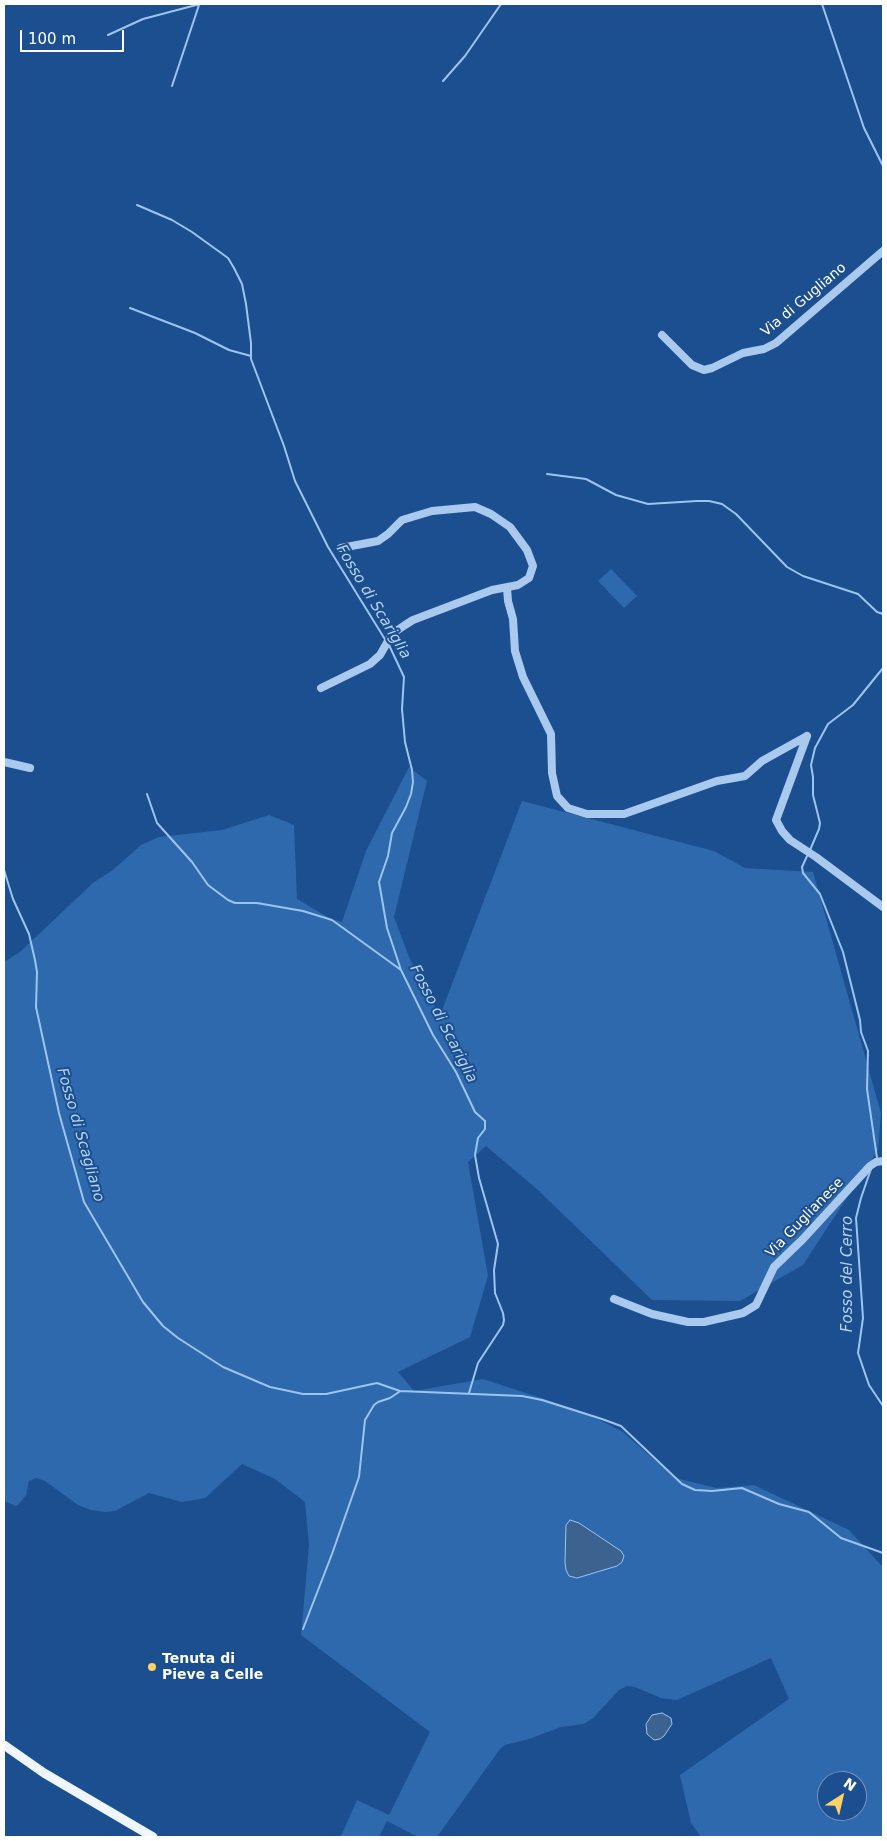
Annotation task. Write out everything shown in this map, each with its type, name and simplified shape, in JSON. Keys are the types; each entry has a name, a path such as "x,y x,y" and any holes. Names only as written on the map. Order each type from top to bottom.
{"main road":[{"path":"4,1745 33,1766 153,1837"}],"street":[{"name":"Via di Gugliano","path":"662,335 692,365 704,370 743,353 764,349 776,343 883,251"},
{"path":"321,688 370,664 380,655 392,634 413,620 492,590 518,585 529,578 532,566 531,558 510,527 491,514 474,507 432,511 402,520 378,541 341,548"},
{"path":"507,588 513,619 515,651 523,676 551,734 552,773 557,796 568,808 587,814 624,814 717,781 745,776 762,761 807,736 776,820 790,840 883,907"},
{"path":"4,762 30,768"},
{"name":"Via Guglianese","path":"614,1299 652,1314 688,1322 704,1322 743,1313 756,1305 774,1267 803,1239 870,1166 876,1162 883,1161"}],"shaded area":[{"path":"611,569 637,596 624,608 598,581"},
{"path":"409,767 427,781 394,917 411,962 429,990 439,1018 522,801 714,851 745,868 813,872 881,1113 878,1150 803,1265 740,1301 652,1300 539,1191 486,1146 468,1162 488,1276 470,1337 398,1372 414,1391 483,1379 584,1412 623,1432 675,1478 717,1488 754,1485 849,1530 883,1566 883,1837 701,1837 691,1823 680,1775 789,1699 771,1658 677,1700 661,1698 635,1687 627,1686 619,1690 593,1718 584,1724 561,1727 529,1739 505,1745 500,1749 437,1837 418,1837 387,1821 379,1837 341,1836 357,1800 389,1815 430,1732 301,1635 309,1545 305,1502 275,1479 242,1464 205,1498 182,1502 149,1493 115,1511 91,1510 78,1505 45,1481 36,1478 29,1481 26,1495 19,1504 16,1506 4,1501 4,962 20,952 94,882 113,870 141,845 159,837 222,830 269,815 294,825 297,899 331,919 342,922 366,851"},
{"path":"570,1520 579,1523 621,1551 624,1556 622,1562 617,1566 577,1578 569,1576 565,1562 566,1525"},
{"path":"662,1713 671,1718 672,1724 664,1736 654,1740 647,1734 646,1724 652,1715"}],"waterway":[{"path":"108,35 143,19 200,4"},
{"path":"443,81 465,56 501,4"},
{"name":"Fosso del Cerro","path":"822,4 864,128 883,166"},
{"path":"172,86 199,5"},
{"name":"Fosso di Scariglia","path":"137,205 172,220 192,232 228,258 234,268 242,284 246,304 251,359 284,446 295,481 328,547 386,641"},
{"path":"130,308 195,333 229,350 251,356"},
{"path":"547,474 586,479 616,495 648,504 697,501 722,504 736,514 787,567 803,576 858,594 877,612 883,614"},
{"name":"Fosso di Scariglia","path":"389,645 404,677 402,709 405,742 413,782 406,807 392,833 388,856 379,882 387,928 401,970 433,1035 456,1072 475,1112 485,1121 485,1129 478,1138 475,1155 479,1178 498,1244 494,1270 495,1293 504,1320 503,1325 478,1363 469,1393"},
{"name":"Fosso del Cerro","path":"810,850 820,823 813,795 811,765 815,748 828,724 853,705 883,668"},
{"path":"147,794 157,823 192,862 208,885 228,900 235,903 257,903 303,911 332,920 401,970"},
{"name":"Fosso del Cerro","path":"808,854 802,867 803,873 820,894 843,952 860,1020 861,1032 868,1051 867,1089 877,1158"},
{"name":"Fosso di Scagliano","path":"4,870 13,899 29,934 37,972 36,1007 59,1113 84,1202 143,1302 163,1326 178,1338 223,1367 270,1387 303,1394 326,1394 377,1383 400,1391 522,1396 542,1400 621,1426 682,1484 695,1490 712,1491 742,1488 779,1504 809,1512 841,1538 883,1553"},
{"name":"Fosso del Cerro","path":"871,1169 856,1218 863,1318 858,1353 869,1385 883,1406"},
{"path":"303,1629 359,1477 365,1420 374,1405 399,1392"}],"place":[{"name":"Tenuta di Pieve a Celle","path":"152,1667"}]}
